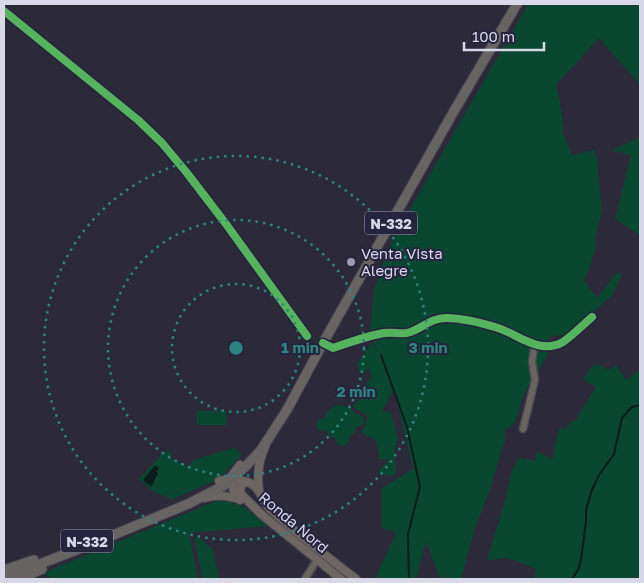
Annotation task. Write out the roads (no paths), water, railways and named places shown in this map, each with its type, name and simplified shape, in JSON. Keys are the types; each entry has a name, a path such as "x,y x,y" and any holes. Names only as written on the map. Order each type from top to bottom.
{"highway":[{"name":"N-332","path":"4,578 188,504 210,493 231,479 261,450 299,388 449,119 517,4"},
{"name":"N-332","path":"84,545 208,488 240,465 267,433 319,352"},
{"path":"4,570 84,545"},
{"path":"19,579 84,545"}],"main road":[{"path":"259,491 257,476 259,462 274,430"},
{"path":"239,499 231,485 231,477 240,465"},
{"path":"219,481 231,479 248,482"},
{"name":"Ronda Nord","path":"341,579 261,514 240,493 241,486 248,482 254,485 269,508 356,579"},
{"path":"188,504 222,495 239,499 252,505"}],"street":[{"path":"4,12 138,120 162,143 226,224 307,336"},
{"path":"323,342 333,348 366,337 386,333 406,333 417,329 431,320 448,318 462,319 498,328 533,344 550,346 562,342 592,317"},
{"path":"523,429 534,380 533,344"},
{"path":"305,579 317,560"}],"waterway":[{"path":"381,355 407,427 420,487 408,534 409,579"},
{"path":"572,579 578,570 581,560 586,510 591,492 599,475 614,454 622,418 632,407 640,405"}],"place":[{"name":"Venta Vista Alegre","path":"351,262"}]}
